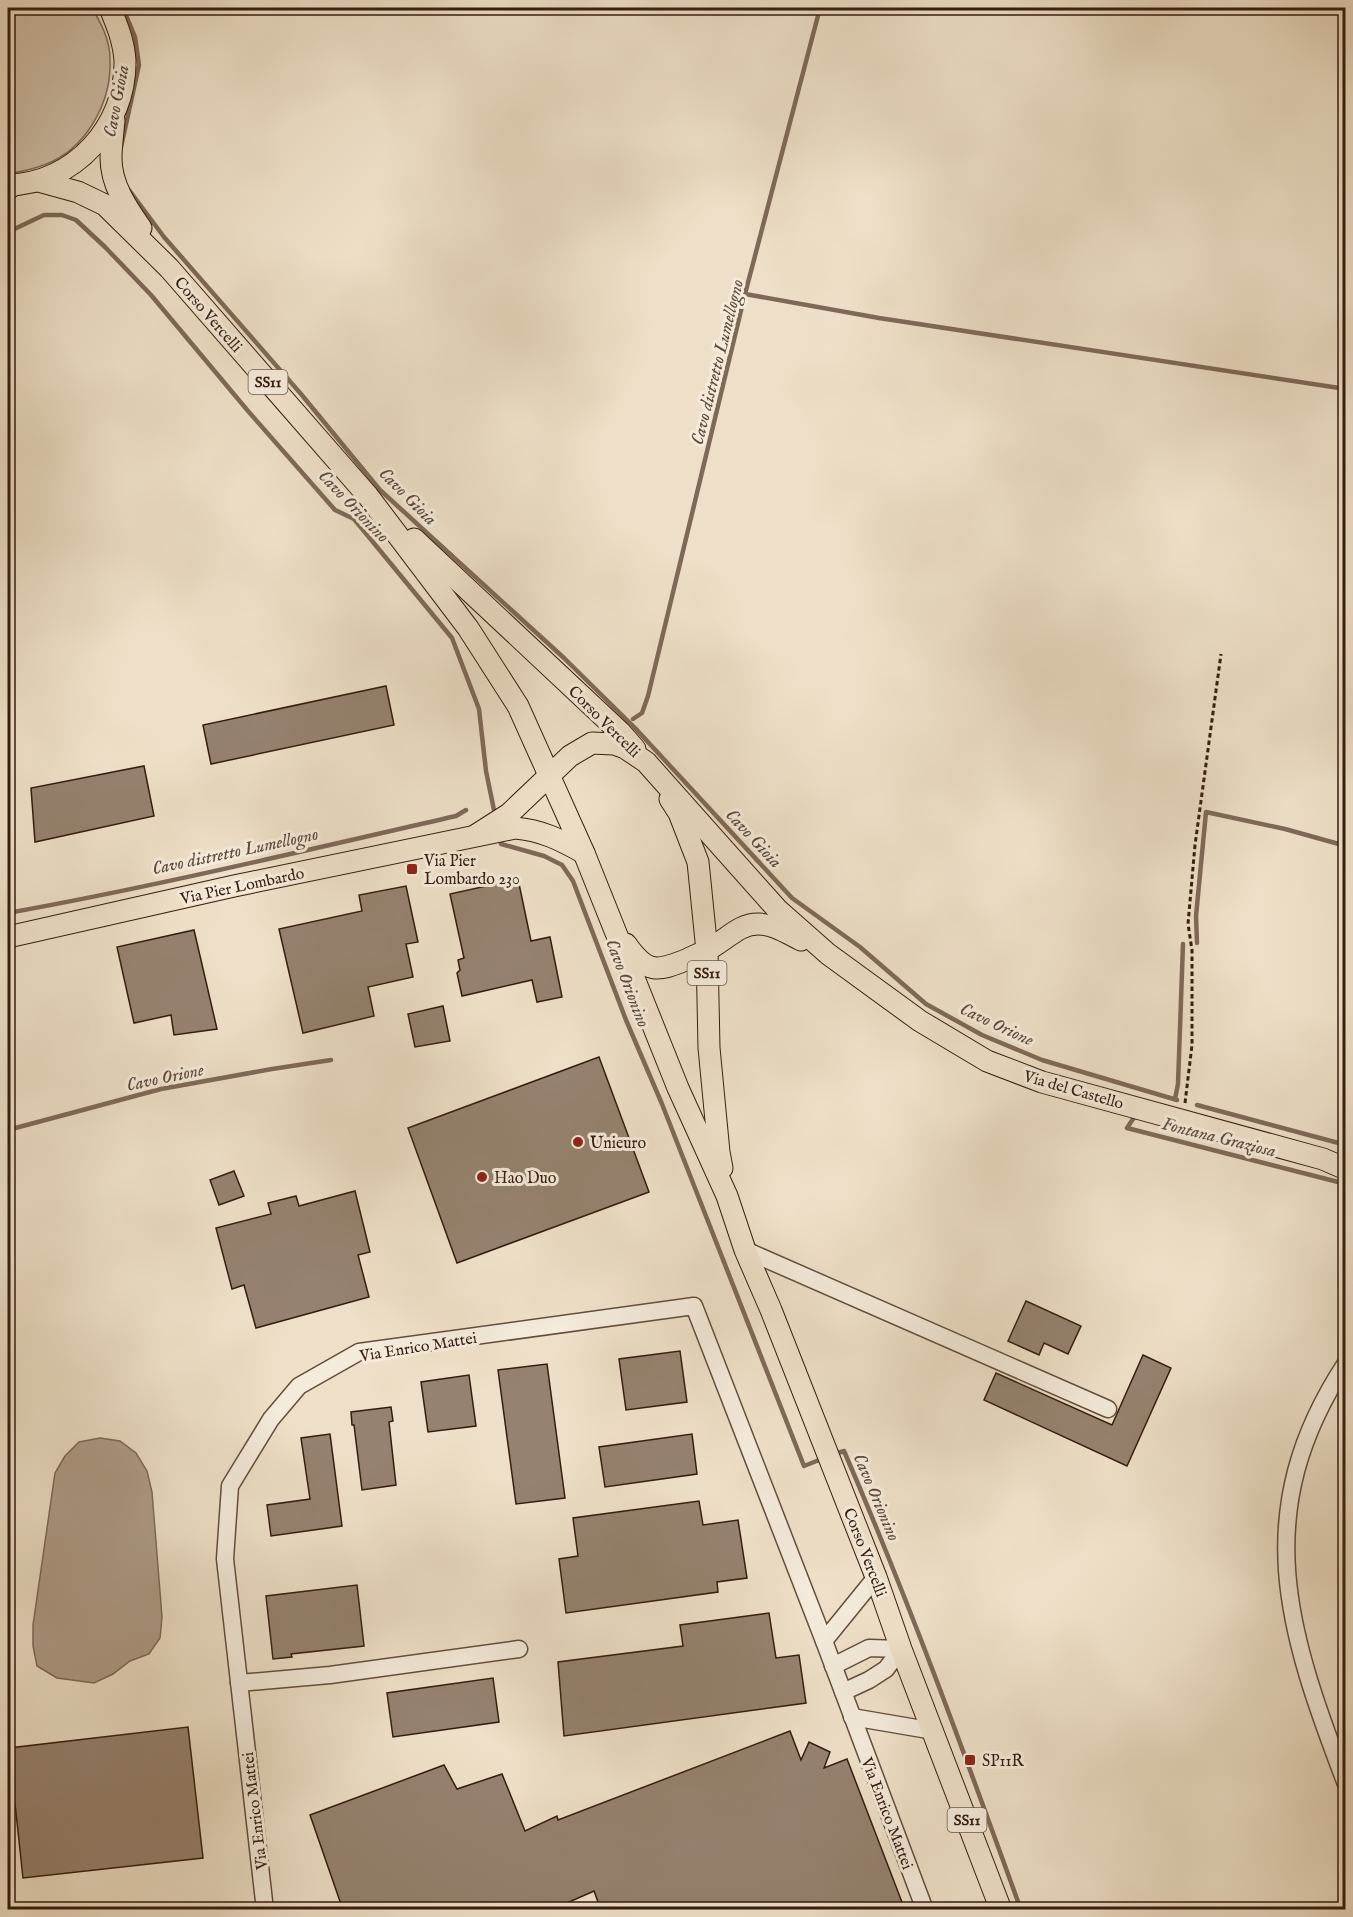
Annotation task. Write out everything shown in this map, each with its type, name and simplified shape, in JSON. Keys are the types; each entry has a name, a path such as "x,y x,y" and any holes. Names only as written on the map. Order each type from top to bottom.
{"main road":[{"name":"Corso Vercelli","path":"110,8 120,32 125,60 123,87 115,114 111,160 123,201 169,268"},
{"name":"Corso Vercelli","path":"8,186 38,181 76,162 105,132 115,114"},
{"name":"Corso Vercelli","path":"38,181 78,192 105,205 169,268 368,496 468,628 518,706 584,852 678,1088 727,1196 745,1250 771,1310 876,1577 901,1649 1001,1910"},
{"name":"Corso Vercelli","path":"368,496 621,733 646,762 679,813 698,862 707,951 709,1048 719,1152 727,1196"},
{"name":"Via Pier Lombardo","path":"493,828 570,756 592,743 614,744 625,748 646,762"},
{"name":"Via del Castello","path":"646,762 777,909 828,954 920,1021 987,1061 1042,1082 1323,1159 1346,1169"},
{"name":"Via Pier Lombardo","path":"8,937 493,828 534,830 584,852"},
{"name":"Via del Castello","path":"707,951 732,933 758,924 774,926 828,954"},
{"path":"613,927 637,960 650,967 663,969 707,951"}],"street":[{"path":"745,1250 1108,1409"},
{"name":"Via Enrico Mattei","path":"265,1910 225,1559 230,1486 271,1419 299,1386 359,1352 694,1306 925,1910"},
{"path":"1346,1363 1328,1390 1308,1431 1288,1505 1285,1541 1286,1577 1301,1655 1327,1735 1346,1784"},
{"path":"824,1641 876,1577"},
{"path":"833,1666 869,1648 901,1649"},
{"path":"239,1683 330,1675 519,1649"},
{"path":"843,1692 886,1669 901,1649"},
{"path":"852,1717 934,1731"}],"path":[{"path":"1182,1119 1188,1094 1192,1045 1192,950 1188,924 1194,857 1221,654"}],"shaded area":[{"path":"8,8 92,8 107,38 110,52 106,92 94,122 84,136 59,158 13,173 8,173"},
{"path":"100,1438 120,1441 136,1453 147,1471 152,1492 162,1617 160,1638 149,1654 130,1661 113,1674 94,1683 57,1678 37,1666 33,1646 33,1625 55,1473 65,1456 79,1442"}],"building":[{"path":"386,686 394,725 211,764 203,725"},
{"path":"144,766 154,816 35,842 31,788"},
{"path":"518,879 531,941 550,937 562,997 537,1002 532,980 462,996 457,973 460,970 458,960 464,958 450,894"},
{"path":"406,886 418,942 406,944 413,977 368,987 374,1016 303,1033 279,929 362,911 359,895"},
{"path":"194,930 217,1029 174,1035 171,1015 134,1023 117,947"},
{"path":"443,1006 450,1041 415,1047 408,1014"},
{"path":"599,1057 649,1192 457,1263 408,1128"},
{"path":"234,1171 244,1196 219,1205 210,1180"},
{"path":"355,1191 370,1252 358,1255 369,1297 256,1328 244,1285 232,1289 216,1228 271,1214 268,1203 296,1196 299,1206"},
{"path":"1026,1301 1081,1326 1068,1354 1044,1343 1039,1355 1008,1341"},
{"path":"680,1351 687,1402 626,1410 619,1359"},
{"path":"1143,1355 1171,1368 1127,1466 984,1400 996,1373 1112,1425"},
{"path":"547,1364 565,1498 516,1504 498,1370"},
{"path":"469,1375 476,1426 428,1432 421,1382"},
{"path":"391,1407 393,1421 389,1422 396,1485 362,1490 351,1412"},
{"path":"330,1434 342,1526 271,1536 267,1505 310,1499 301,1438"},
{"path":"692,1434 697,1474 605,1487 599,1447"},
{"path":"699,1501 703,1525 738,1520 747,1578 717,1582 718,1592 566,1613 559,1559 578,1556 573,1518"},
{"path":"357,1585 364,1646 291,1654 292,1657 273,1659 266,1596"},
{"path":"769,1613 776,1658 799,1655 806,1703 564,1736 558,1662 683,1646 680,1625"},
{"path":"493,1678 499,1722 393,1737 387,1693"},
{"path":"188,1727 203,1858 23,1878 9,1748"},
{"path":"790,1731 801,1760 809,1742 830,1752 824,1768 847,1759 905,1910 601,1910 594,1891 551,1910 343,1910 310,1815 444,1765 457,1789 502,1774 525,1831 557,1816 558,1820"}],"waterway":[{"name":"Cavo Gioia","path":"121,147 139,65 135,37 123,8"},
{"name":"Cavo distretto Lumellogno","path":"633,719 642,713 648,696 745,294 820,8"},
{"name":"Cavo Gioia","path":"129,190 164,237 301,394 380,490 564,658 636,729 792,898 860,947 926,1004 982,1035 1042,1060 1177,1100"},
{"name":"Cavo Orionino","path":"8,232 44,215 62,215 76,220 151,295 335,510 354,519 452,638 479,709 486,771 495,815"},
{"path":"745,294 879,318 1346,389"},
{"name":"Cavo distretto Lumellogno","path":"8,913 232,867 456,816 466,810"},
{"path":"1197,943 1196,916 1206,812 1285,829 1346,846"},
{"name":"Cavo Orionino","path":"500,838 501,844 544,856 562,865 573,881 804,1466 824,1458"},
{"path":"1175,1099 1178,1084 1183,944"},
{"name":"Cavo Orione","path":"8,1130 161,1089 331,1060"},
{"name":"Cavo Orione","path":"1197,1105 1346,1145"},
{"name":"Fontana Graziosa","path":"1137,1113 1127,1128 1346,1184"},
{"name":"Cavo Orionino","path":"835,1454 844,1451 891,1564 958,1736 1021,1910"}],"place":[{"name":"Via Pier Lombardo 230","path":"412,869"},
{"name":"Unieuro","path":"578,1142"},
{"name":"Hao Duo","path":"482,1177"},
{"name":"SP11R","path":"970,1760"}]}
